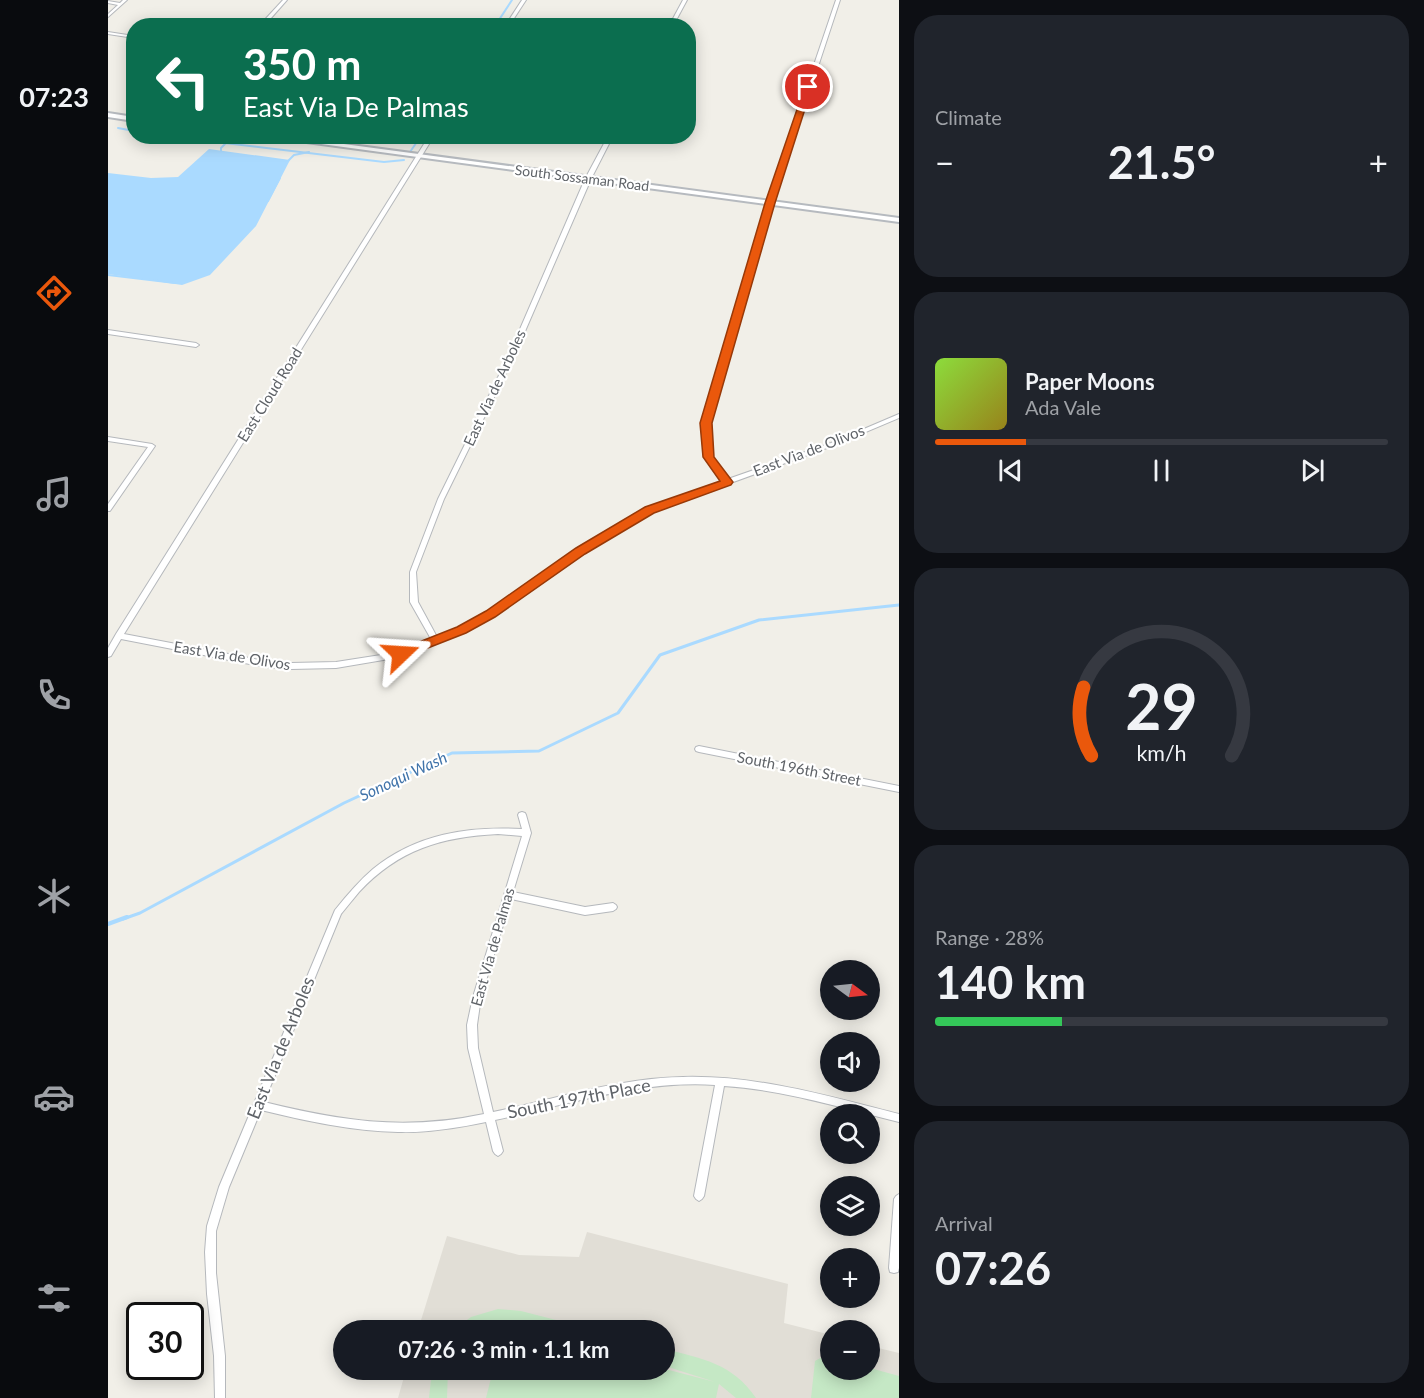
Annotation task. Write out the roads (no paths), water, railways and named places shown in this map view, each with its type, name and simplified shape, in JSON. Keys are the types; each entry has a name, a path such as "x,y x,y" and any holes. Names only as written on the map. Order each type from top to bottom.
{"main road":[{"path":"108,115 126,118"},
{"name":"South Sossaman Road","path":"327,144 899,220"}],"street":[{"path":"268,18 285,0"},
{"path":"512,18 524,0"},
{"path":"675,18 685,0"},
{"path":"727,482 708,457 706,423 770,203 838,0"},
{"path":"108,2 123,2"},
{"path":"108,16 123,2"},
{"path":"108,33 126,35"},
{"name":"East Cloud Road","path":"108,654 427,144"},
{"name":"East Via de Arboles","path":"436,641 414,602 412,572 441,499 510,359 588,179 607,144"},
{"path":"108,332 196,345"},
{"name":"East Via de Olivos","path":"119,636 265,664 291,666 336,666 401,654 436,641 490,614 580,551 649,510 832,444 899,416"},
{"path":"108,439 152,446 108,509"},
{"name":"South 196th Street","path":"699,749 899,789"},
{"path":"522,815 527,833"},
{"name":"East Via de Arboles","path":"220,1398 219,1343 212,1288 211,1230 224,1187 330,929 353,892 374,871 414,847 437,838 486,831 527,833"},
{"name":"East Via de Palmas","path":"498,1151 473,1048 472,1025 477,997 527,833"},
{"path":"509,895 585,911 613,907"},
{"name":"South 197th Place","path":"258,1105 356,1126 417,1128 489,1117 647,1084 698,1080 799,1094 899,1118"},
{"path":"699,1196 720,1082"},
{"path":"894,1268 899,1199"}],"water":[{"path":"209,149 290,160 256,226 210,275 182,285 108,274 108,173 151,178 178,177"}],"waterway":[{"path":"500,18 512,0"},
{"path":"118,128 126,130"},
{"path":"221,154 221,148 225,144"},
{"path":"233,144 306,153"},
{"path":"410,152 416,144"},
{"path":"286,163 294,155 306,153"},
{"path":"306,153 384,162 404,160"},
{"path":"268,201 280,178"},
{"path":"108,275 175,283"},
{"name":"Sonoqui Wash","path":"123,919 140,913 344,803 452,753 539,751 618,713 660,655 759,620 899,605"},
{"name":"Sonoqui Wash","path":"108,924 127,917"}]}
